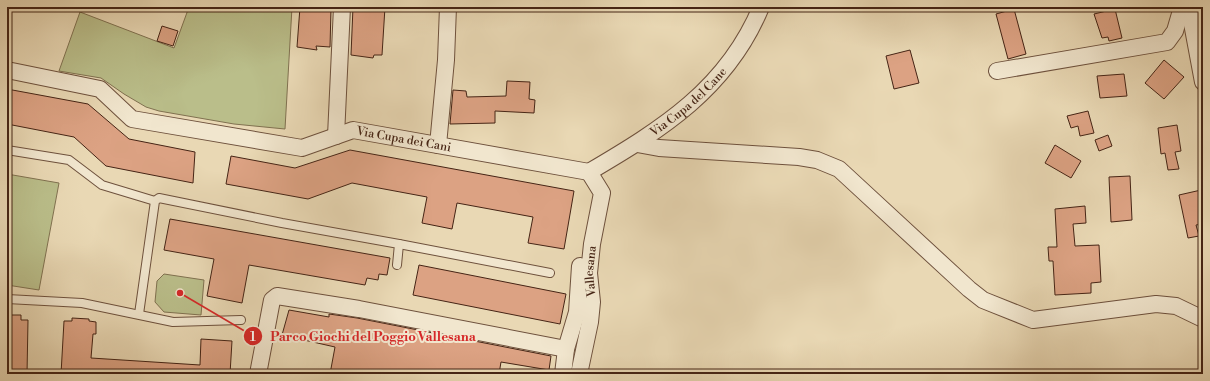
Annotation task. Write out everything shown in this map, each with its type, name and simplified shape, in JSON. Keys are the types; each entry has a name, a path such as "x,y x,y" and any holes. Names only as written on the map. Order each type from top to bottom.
{"street":[{"path":"336,136 342,7"},
{"path":"438,145 446,60 448,7"},
{"name":"Via Cupa del Cane","path":"589,172 637,144 685,109 704,93 733,57 761,7"},
{"path":"997,71 1167,42 1175,31 1182,7"},
{"path":"1189,7 1203,82"},
{"name":"Via Cupa dei Cani","path":"7,70 100,89 132,120 302,148 353,130 589,172"},
{"path":"637,144 659,148 799,157 817,160 839,169 969,289 983,300 1033,320 1156,304 1176,306 1203,319"},
{"path":"563,374 566,349 577,312 580,261 592,197 592,182 589,172"},
{"name":"Vallesana","path":"579,374 590,322 592,302 589,273 592,244 602,193 589,172"},
{"path":"258,374 272,300 277,296 359,309 566,349"}],"lane":[{"path":"7,150 69,160 102,185 155,201 159,198 199,205 282,223 550,273"},
{"path":"139,314 155,201"},
{"path":"397,265 400,244"},
{"path":"7,299 82,303 173,322 242,320"}],"green space":[{"path":"189,7 292,7 285,129 234,124 159,111 146,107 101,78 59,71 80,12 174,48"},
{"path":"7,174 59,183 39,290 7,285"},
{"path":"164,274 204,280 201,315 164,312 155,302 157,281"}],"building":[{"path":"300,7 331,9 330,47 316,46 317,50 297,47"},
{"path":"353,7 385,7 382,55 374,55 373,58 351,55"},
{"path":"1014,9 1026,54 1008,59 996,14"},
{"path":"1115,9 1122,38 1109,41 1108,37 1102,38 1094,14"},
{"path":"162,26 178,31 173,46 157,41"},
{"path":"910,50 919,83 894,89 886,56"},
{"path":"1164,60 1184,77 1164,99 1145,83"},
{"path":"1124,74 1127,96 1100,98 1097,76"},
{"path":"507,81 530,82 529,99 535,100 534,113 495,111 495,123 450,124 453,90 466,91 467,97 506,96"},
{"path":"7,89 88,104 129,139 195,152 193,183 106,166 74,137 7,124"},
{"path":"1088,111 1094,133 1080,136 1078,126 1071,128 1067,116"},
{"path":"1177,125 1181,151 1175,152 1179,169 1168,170 1165,153 1161,154 1158,128"},
{"path":"1108,135 1112,146 1099,151 1095,140"},
{"path":"1055,145 1081,161 1071,178 1045,163"},
{"path":"350,150 574,191 564,249 528,243 533,217 457,203 452,229 422,223 427,197 352,183 308,199 226,184 231,156 295,168"},
{"path":"1130,176 1132,220 1111,222 1109,177"},
{"path":"1201,190 1203,203 1203,224 1196,225 1199,236 1188,238 1179,195"},
{"path":"1085,206 1086,223 1073,224 1075,246 1099,245 1101,282 1091,283 1091,293 1055,295 1053,261 1049,261 1048,247 1057,247 1055,209"},
{"path":"170,219 390,258 387,275 379,274 378,280 367,278 365,285 249,265 242,303 207,296 214,259 164,250"},
{"path":"419,265 566,294 560,324 413,295"},
{"path":"289,310 329,317 329,314 357,318 551,356 549,370 501,362 499,374 330,374 335,347 282,335"},
{"path":"7,315 21,315 21,320 28,320 27,374 7,374"},
{"path":"72,318 89,319 89,321 96,322 96,334 93,334 91,358 200,365 201,339 232,341 230,374 61,374 64,321 72,321"}],"place":[{"name":"Parco Giochi del Poggio Vallesana","path":"180,293"}]}
